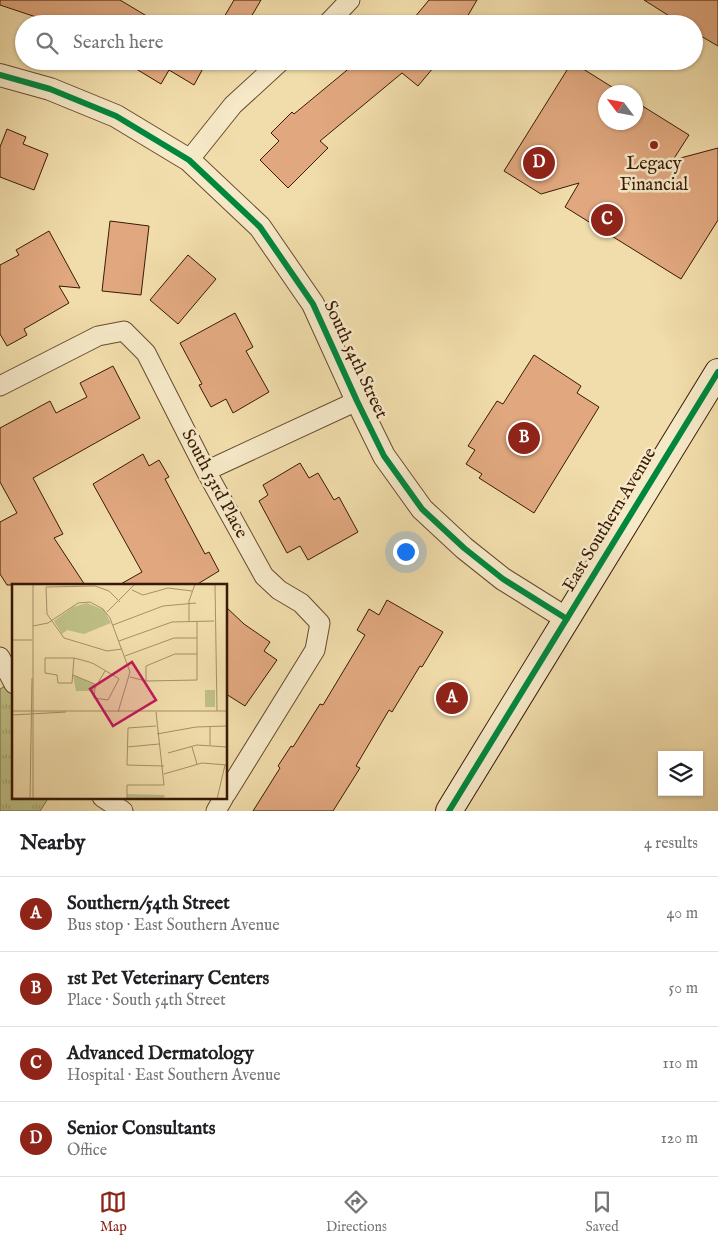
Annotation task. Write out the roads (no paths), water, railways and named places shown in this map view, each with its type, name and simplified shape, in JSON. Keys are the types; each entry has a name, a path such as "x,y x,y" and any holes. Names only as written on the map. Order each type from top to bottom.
{"main road":[{"name":"East Southern Avenue","path":"449,811 718,372"}],"street":[{"path":"336,15 350,0"},
{"path":"189,160 232,105 271,70"},
{"name":"South 54th Street","path":"0,75 50,88 116,116 189,160 260,227 313,304 384,456 422,509 464,548 504,579 567,619"},
{"name":"South 53rd Place","path":"0,386 98,336 124,331 146,353 206,471 264,576 279,590 301,603 320,623 315,650 228,791"},
{"path":"206,471 357,400"},
{"path":"0,657 9,685"},
{"path":"104,798 123,811"},
{"path":"216,811 223,798"}],"place":[{"name":"Legacy Financial","path":"654,145"},
{"name":"Senior Consultants","path":"539,163"},
{"name":"Advanced Dermatology","path":"607,220"},
{"name":"1st Pet Veterinary Centers","path":"524,438"},
{"name":"Southern/54th Street","path":"452,698"}]}
